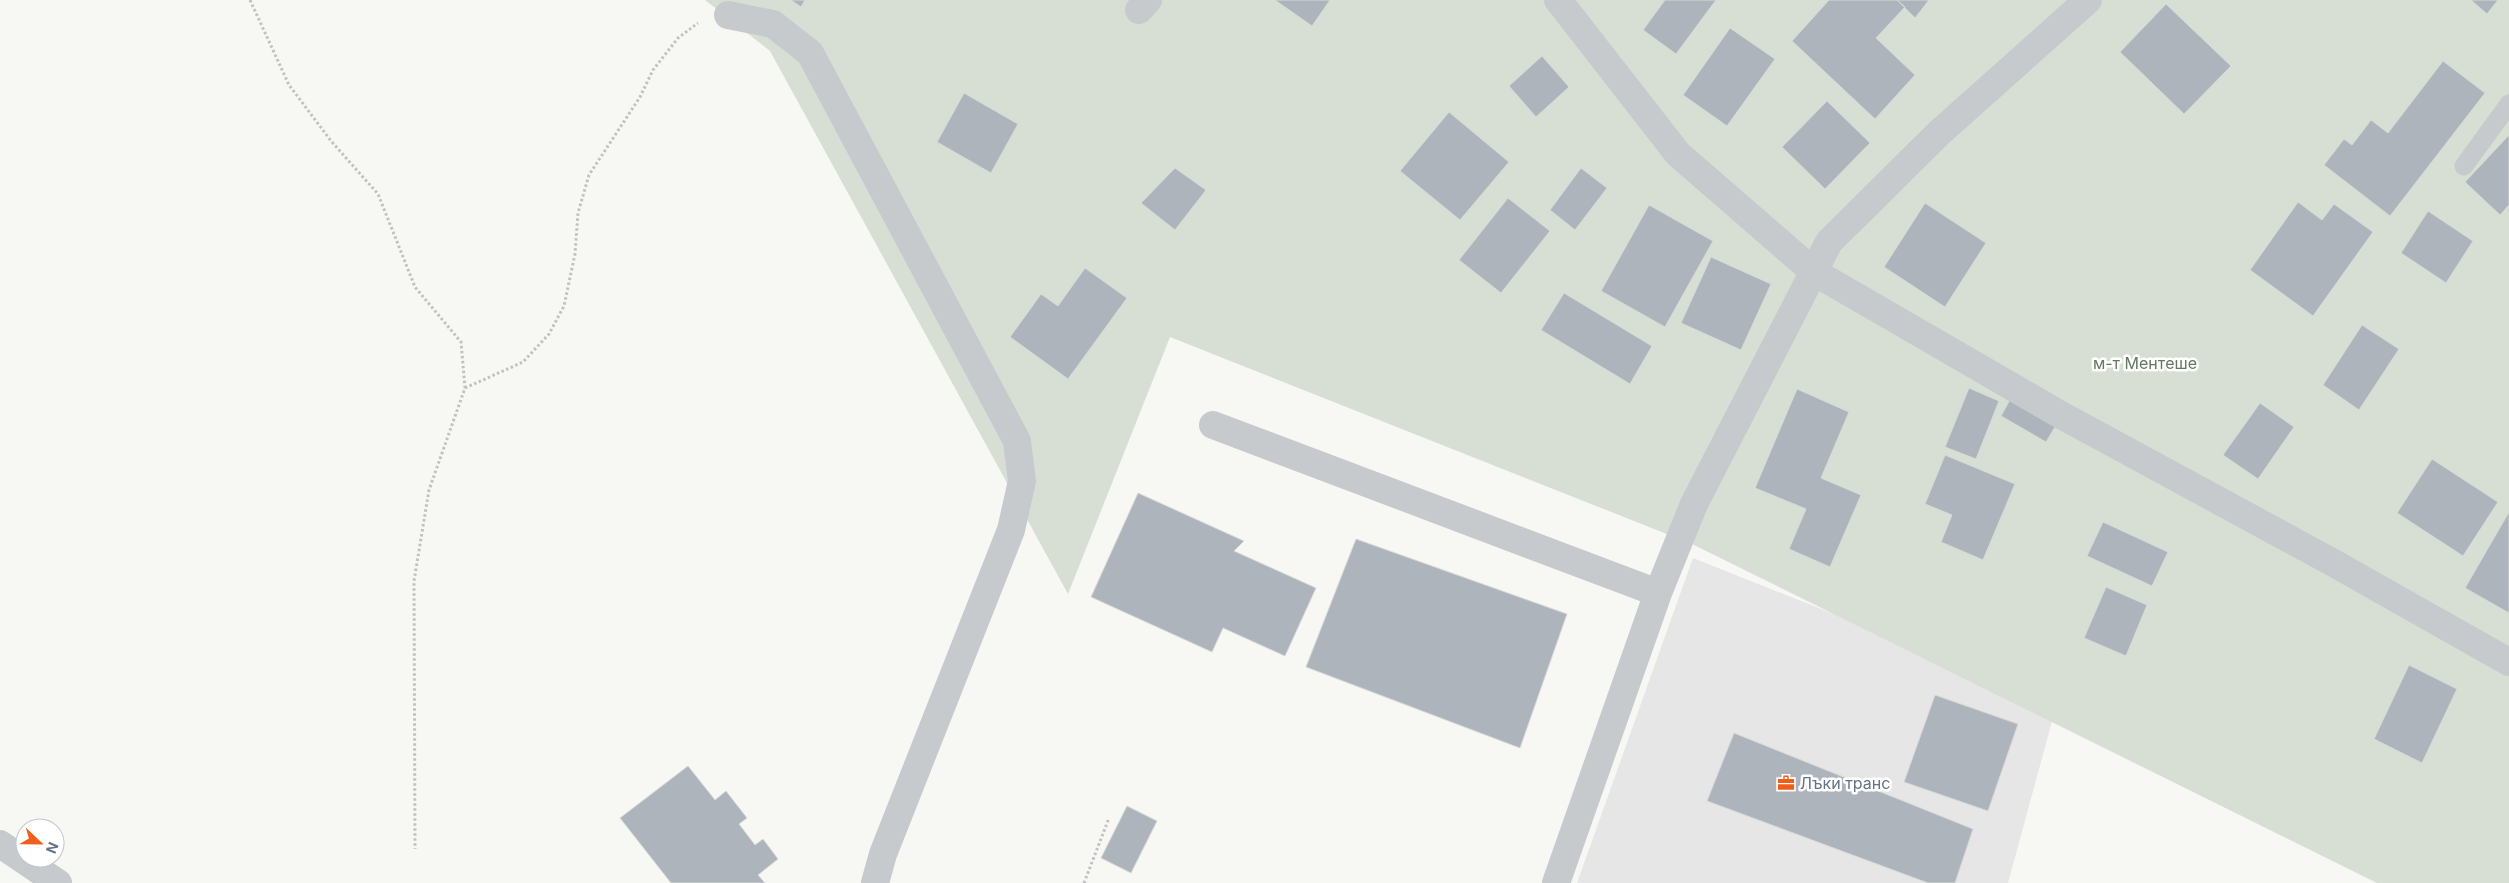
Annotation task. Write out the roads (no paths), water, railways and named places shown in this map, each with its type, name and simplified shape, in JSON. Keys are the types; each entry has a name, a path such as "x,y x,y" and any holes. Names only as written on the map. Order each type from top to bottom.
{"street":[{"path":"1558,0 1678,154 1814,272 2061,415 2330,561 2509,662"},
{"path":"1556,883 1658,593 1694,504 1829,242 1932,140 2088,0"},
{"path":"728,15 773,24 810,53 1017,441 1022,482 1011,530 883,854 875,883"},
{"path":"1213,425 1658,593"},
{"path":"0,844 58,883"}],"lane":[{"path":"2464,166 2509,104"}],"place":[{"name":"Лъки транс","path":"1786,783"}],"park label":[{"name":"м-т Ментeше","path":"2145,363"}]}
